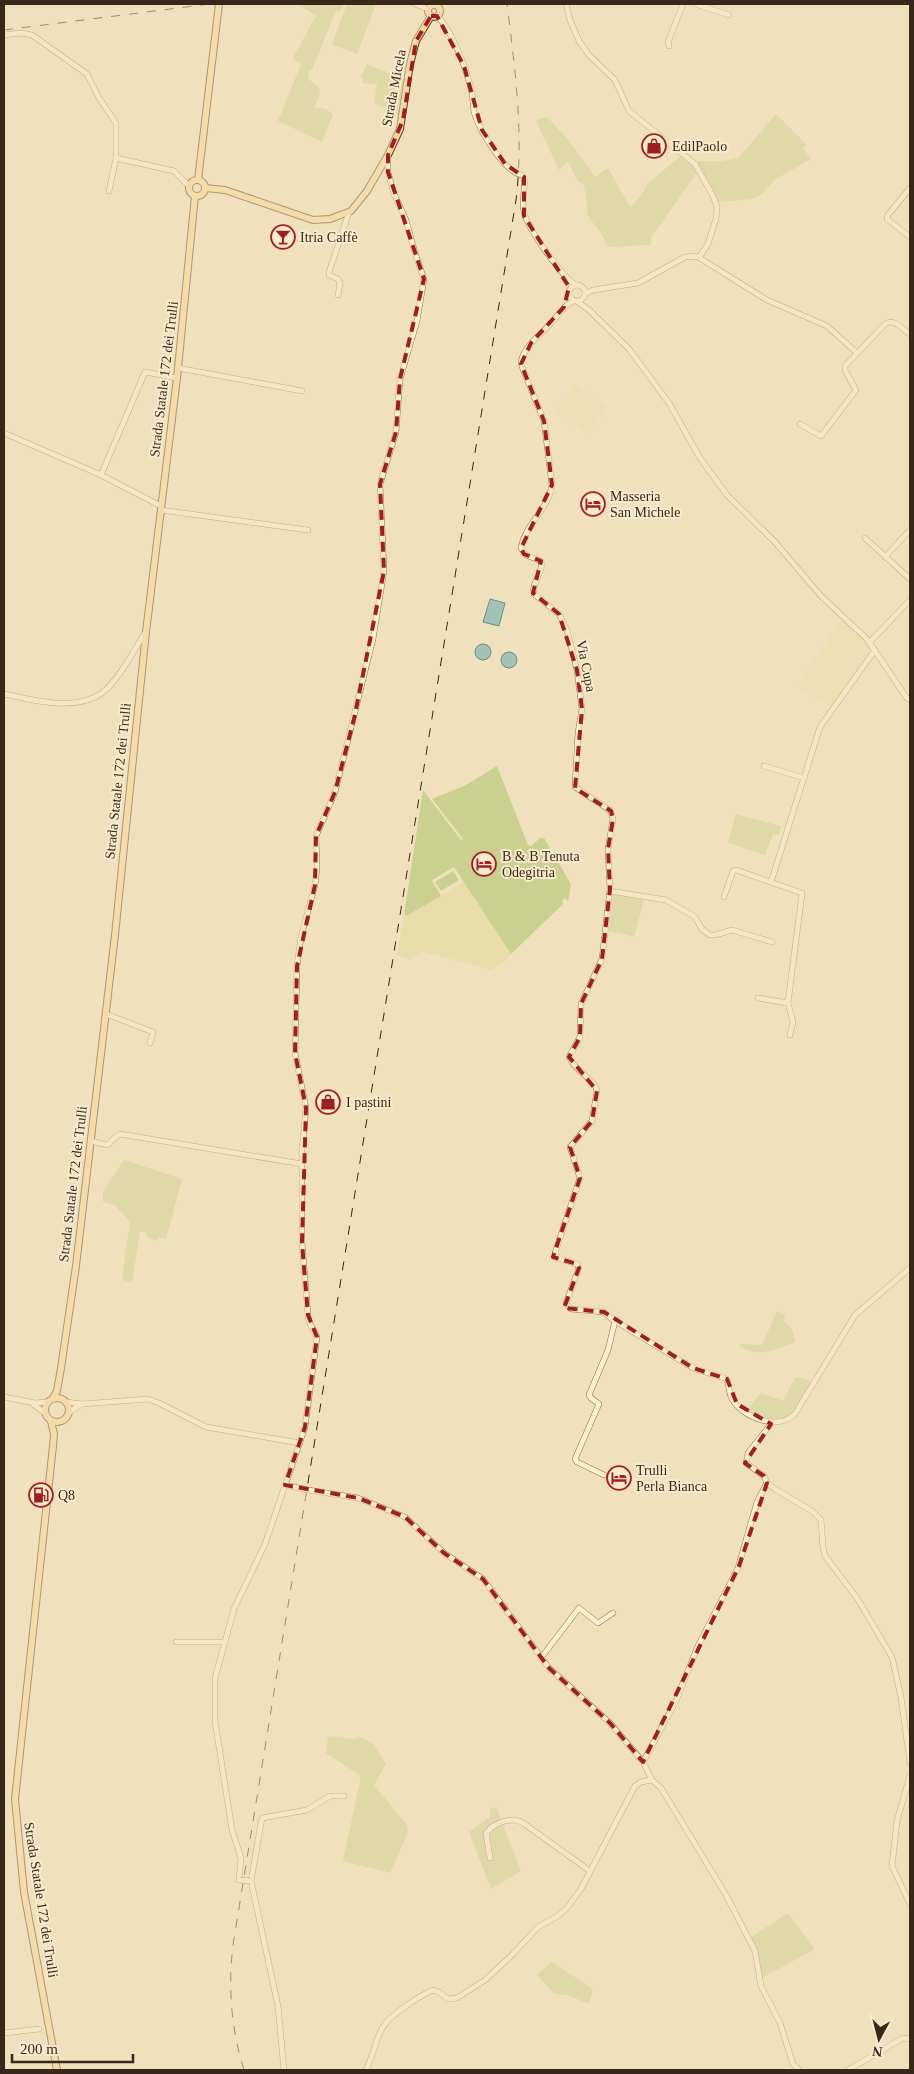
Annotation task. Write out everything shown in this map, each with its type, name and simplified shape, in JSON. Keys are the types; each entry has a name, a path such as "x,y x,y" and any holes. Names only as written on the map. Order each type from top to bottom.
{"main road":[{"path":"198,180 219,4"},
{"path":"436,5 440,11 434,16 428,9 436,5"},
{"name":"Strada Micela","path":"205,188 225,190 314,220 330,219 348,212 362,199 388,155 403,120 410,64 416,41 434,16"},
{"path":"198,180 203,183 205,188 202,194 196,196 191,194 189,186 198,180"},
{"name":"Strada Statale 172 dei Trulli","path":"45,1413 50,1400 57,1391 76,1266 106,1014 146,632 177,378 196,196"},
{"name":"Strada Statale 172 dei Trulli","path":"54,1434 60,1422 65,1420 69,1412 61,1392 61,1368"},
{"path":"50,1400 65,1401"},
{"path":"45,1413 52,1421 60,1422"},
{"name":"Strada Statale 172 dei Trulli","path":"52,1421 54,1434 15,1799 24,1892 57,2070"}],"street":[{"path":"415,4 428,9"},
{"path":"434,16 447,30 464,66 472,94 474,112 482,130 505,164 515,174 524,177 522,204 524,216 540,245 566,278 583,288 593,290 638,283 685,257 700,256 706,250 716,219 716,207 713,196 696,164 630,111 615,80 588,55 570,20 566,4"},
{"path":"669,46 668,42 683,4"},
{"path":"695,4 712,6 729,15"},
{"path":"4,35 20,33 32,35 88,74 99,98 116,123 116,158 109,190"},
{"path":"251,1882 239,1880 241,1858 232,1830 215,1720 215,1678 234,1609 265,1544 305,1427 317,1337 309,1322 302,1243 302,1164 306,1108 295,1053 297,966 301,937 315,885 317,868 316,836 335,792 373,639 384,571 380,484 396,432 400,379 417,321 424,279 406,220 394,194 388,172 388,155"},
{"path":"116,158 174,171 189,186"},
{"path":"909,191 888,215 887,219 910,237"},
{"path":"338,295 340,283 338,279 330,276 329,272 348,212"},
{"path":"697,256 767,300 828,326 857,353"},
{"path":"564,307 569,289 566,278"},
{"path":"569,289 576,285"},
{"path":"583,288 589,310"},
{"path":"564,307 576,302 593,290"},
{"path":"568,296 589,310 629,349 669,403 700,458 727,495 775,542 821,596 869,643 910,700"},
{"name":"Via Cupa","path":"564,307 531,343 521,360 522,370 544,421 552,485 550,495 525,535 522,548 526,556 541,561 542,568 534,584 534,594 559,614 567,630 577,670 582,709 578,732 575,787 613,814 613,824 608,849 610,891 602,959 581,1004 580,1036 569,1057 574,1065 595,1085 597,1091 592,1121 570,1147 580,1178 555,1253 558,1258 577,1264 579,1268 566,1303 571,1309 604,1312 615,1321"},
{"path":"800,424 821,436 856,390 845,368 887,322 896,323 910,334"},
{"path":"178,368 302,391"},
{"path":"101,475 145,372 177,378"},
{"path":"4,433 101,475 161,508 308,530"},
{"path":"886,557 910,530"},
{"path":"865,538 910,579"},
{"path":"869,643 910,600"},
{"path":"4,694 53,704 84,700 102,693 118,675 146,632"},
{"path":"771,882 820,727 875,650"},
{"path":"764,766 804,778"},
{"path":"724,897 734,870 800,891 802,894 788,1003 793,1022 790,1035"},
{"path":"610,891 666,900 695,917 702,929 710,935 732,930 772,942"},
{"path":"758,998 788,1003"},
{"path":"106,1014 153,1032 150,1043"},
{"path":"91,1141 110,1145 117,1135 120,1134 302,1164"},
{"path":"604,1476 575,1460 599,1404 589,1395 608,1350 615,1321 693,1368 727,1379 732,1398 754,1416 771,1424 783,1422 795,1414 855,1315 910,1268"},
{"path":"4,1397 41,1404 50,1400"},
{"path":"65,1401 83,1404 148,1399 206,1427 300,1443"},
{"path":"28,1402 40,1407 45,1413"},
{"path":"69,1412 83,1404"},
{"path":"771,1424 748,1453 746,1462 764,1476 767,1483 779,1493 812,1511 822,1520 825,1556 857,1598 892,1658 901,1697 910,1763"},
{"path":"644,1762 675,1703 698,1646 738,1568 758,1502 767,1483"},
{"path":"285,1485 358,1498 405,1516 444,1553 482,1579 541,1658 610,1723 644,1762 652,1780 661,1788 726,1895 755,1951 761,1986 780,2023 793,2064 799,2070"},
{"path":"541,1658 579,1608 598,1623 612,1613"},
{"path":"176,1642 225,1642"},
{"path":"910,1775 896,1821 892,1866 910,1904"},
{"path":"366,2070 382,2028 394,2016 428,1992 436,1991 448,1999 454,1999 485,1980 538,1927 562,1913 581,1889 635,1786 641,1782 652,1780"},
{"path":"284,2070 278,2006 251,1882 251,1873 262,1818 307,1810 330,1796 344,1796"},
{"path":"490,1858 486,1833 504,1821 514,1820 519,1821 556,1845 590,1871"},
{"path":"4,2033 39,2029"},
{"path":"848,2070 902,2038 910,2039"}],"highlighted area":[{"path":"431,16 437,16 464,66 482,130 505,164 524,177 524,216 569,287 564,307 531,343 521,364 544,421 552,485 521,548 524,554 541,561 533,593 559,614 577,670 582,709 575,788 611,811 613,819 608,849 610,889 602,959 581,1004 580,1037 569,1057 597,1091 592,1121 570,1147 580,1178 553,1257 577,1264 579,1268 564,1308 604,1312 693,1368 727,1379 737,1404 771,1424 745,1463 764,1476 767,1483 739,1566 643,1762 610,1723 549,1668 483,1579 444,1553 405,1517 358,1498 285,1485 305,1427 317,1337 308,1315 302,1243 306,1108 295,1053 297,966 315,885 316,836 335,792 354,719 384,571 380,484 396,432 400,379 424,279 388,172 388,155 403,120 416,41"}],"shaded area":[{"path":"576,384 608,409 586,434 556,411"},
{"path":"844,617 869,647 869,653 867,659 831,707 797,685"},
{"path":"464,882 511,954 506,961 491,970 421,951 411,960 397,955 404,915 408,915"}],"green space":[{"path":"298,4 343,4 340,12 336,11 312,70 310,69 308,74 310,80 319,88 320,92 314,107 326,109 333,114 322,142 278,121 301,64 293,58 316,16"},
{"path":"347,4 376,4 357,54 332,44"},
{"path":"367,64 405,80 401,116 374,103 377,84 362,83 364,79 361,77"},
{"path":"776,114 807,145 803,148 811,159 776,179 762,194 753,199 719,202 697,165 699,161 722,161 738,158"},
{"path":"547,117 570,142 595,177 608,168 630,207 643,193 648,183 681,156 698,171 651,238 651,245 608,247 586,213 588,211 584,185 578,182 568,162 559,170 536,121"},
{"path":"497,766 528,845 531,846 540,838 544,838 571,884 568,901 565,898 562,900 563,904 511,954 454,867 432,880 441,896 408,915 404,915 423,790 461,840 463,839 432,799 464,786"},
{"path":"736,814 781,826 779,835 773,834 765,855 728,843"},
{"path":"453,871 459,880 441,891 435,882"},
{"path":"613,894 644,900 634,937 609,931"},
{"path":"124,1160 182,1179 166,1239 159,1238 156,1241 147,1237 145,1232 140,1232 132,1282 122,1280 130,1221 114,1205 103,1202 103,1192"},
{"path":"777,1311 785,1315 784,1322 792,1329 795,1342 768,1352 754,1352 740,1347 740,1344 762,1345"},
{"path":"795,1378 804,1378 812,1382 789,1419 768,1420 748,1409 761,1393 783,1401"},
{"path":"328,1736 353,1739 360,1737 373,1744 386,1764 374,1785 407,1825 408,1832 390,1873 343,1861 361,1776 326,1753"},
{"path":"496,1807 521,1871 491,1889 469,1832 490,1817 490,1809"},
{"path":"788,1913 815,1949 762,1978 750,1938"},
{"path":"552,1962 593,1989 589,2004 568,1995 555,1994 537,1975"}],"water":[{"path":"490,599 505,603 499,626 483,622"},
{"path":"483,644 489,646 491,652 489,658 483,660 477,658 475,652 477,646"},
{"path":"506,652 512,652 517,657 515,666 506,668 501,663 501,657"}],"railway":[{"path":"4,30 210,4"},
{"path":"244,2070 233,2024 231,1992 233,1945 516,200 519,126 507,4"}],"place":[{"name":"EdilPaolo","path":"654,146"},
{"name":"Itria Caffè","path":"283,237"},
{"name":"Masseria San Michele","path":"593,504"},
{"name":"B & B Tenuta Odegitria","path":"484,864"},
{"name":"I pastini","path":"328,1102"},
{"name":"Trulli Perla Bianca","path":"619,1478"},
{"name":"Q8","path":"41,1495"}]}
